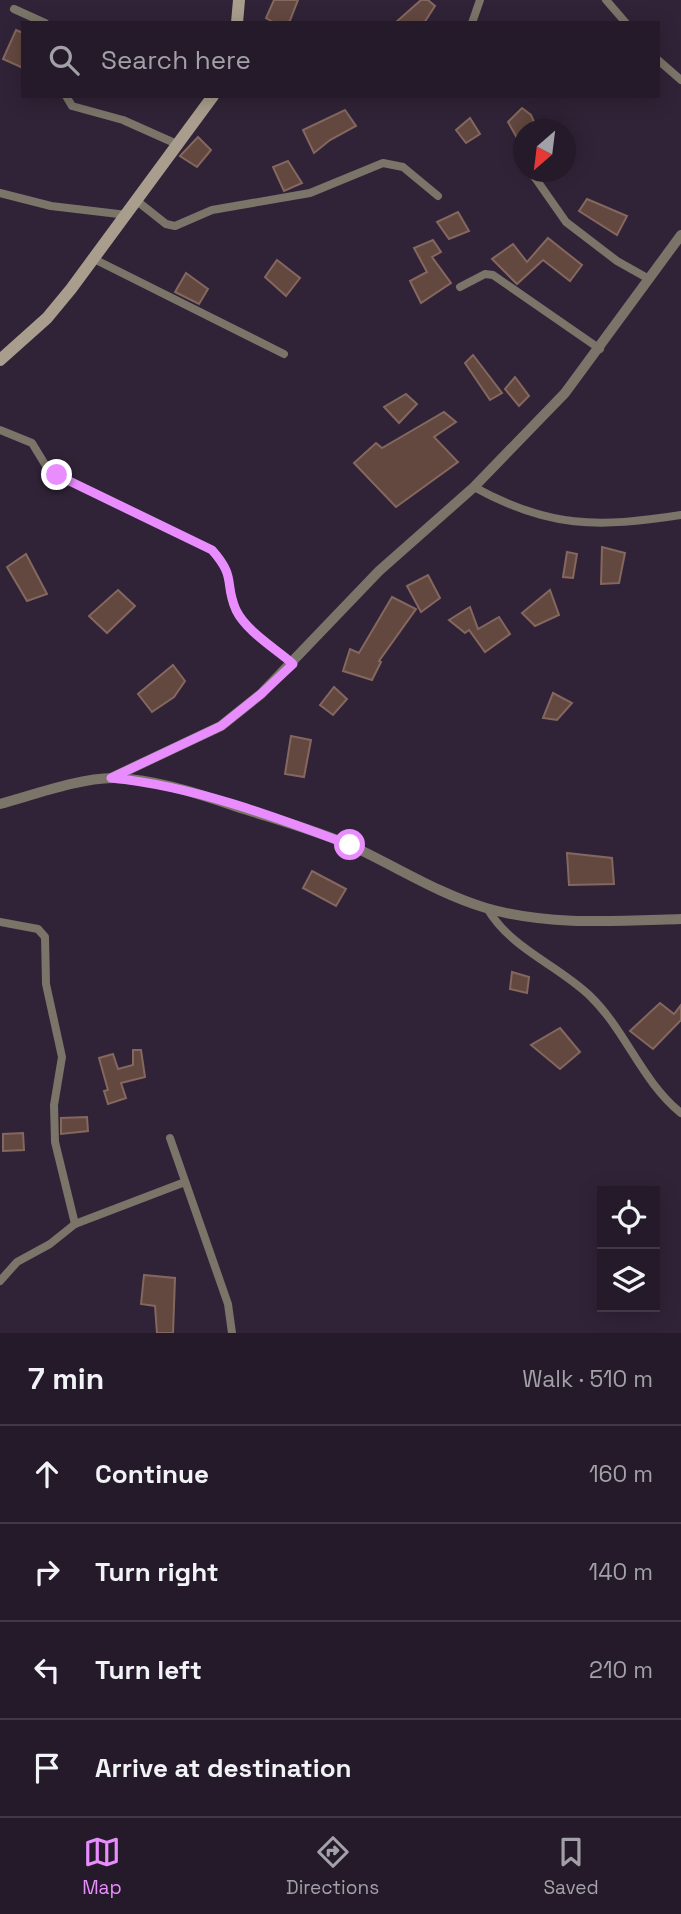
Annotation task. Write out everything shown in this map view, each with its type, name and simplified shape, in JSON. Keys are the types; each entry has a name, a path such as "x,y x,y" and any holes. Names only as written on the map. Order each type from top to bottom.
{"main road":[{"path":"237,21 239,0"},
{"path":"0,360 47,318 180,146 212,98"}],"street":[{"path":"473,21 480,0"},
{"path":"606,0 624,21"},
{"path":"14,9 41,21"},
{"path":"660,62 681,80"},
{"path":"67,98 72,106 123,120 180,146"},
{"path":"137,201 166,224 176,226 212,210 317,191 383,163 403,167 439,196"},
{"path":"538,182 566,222 617,261 649,279"},
{"path":"0,192 51,206 127,215"},
{"path":"0,804 111,778 221,726 261,694 293,664 388,561 474,486 565,393 600,349 681,235"},
{"path":"94,259 284,354"},
{"path":"460,287 485,274 493,275 600,349"},
{"path":"0,430 32,443 46,466 57,475 212,550 229,570 237,611 245,622 293,664"},
{"path":"474,486 506,505 559,521 605,524 681,515"},
{"path":"111,778 188,791 301,827 350,845 453,897 487,908 527,916 579,920 681,919"},
{"path":"487,908 496,923 512,938 588,994 616,1025 663,1094 681,1113"},
{"path":"0,922 38,929 45,937 46,984 62,1057 54,1113 55,1142 75,1224"},
{"path":"170,1138 228,1304 232,1333"},
{"path":"0,1281 17,1262 50,1244 75,1224 186,1182"}],"building":[{"path":"274,0 298,0 290,21 271,21 266,18"},
{"path":"421,0 428,0 435,6 425,21 397,21"},
{"path":"16,30 21,32 21,67 3,59"},
{"path":"522,108 533,119 513,119 513,131 508,122"},
{"path":"345,110 356,126 330,140 314,153 303,130"},
{"path":"470,118 480,134 466,143 456,130"},
{"path":"198,137 211,150 197,167 180,156"},
{"path":"288,161 302,183 284,191 273,167"},
{"path":"587,199 627,216 617,235 579,211"},
{"path":"458,212 469,231 449,239 437,222"},
{"path":"548,238 582,265 570,281 543,260 517,284 492,259 513,244 527,262"},
{"path":"433,240 441,252 432,257 451,283 421,303 410,281 427,272 414,248"},
{"path":"277,260 300,278 286,296 265,277"},
{"path":"186,273 208,289 199,304 175,292"},
{"path":"473,355 502,393 490,400 465,363"},
{"path":"515,377 529,396 519,406 505,389"},
{"path":"406,394 417,404 399,423 384,407"},
{"path":"444,412 456,422 434,437 458,462 396,507 354,463 376,443 382,448"},
{"path":"602,547 625,553 619,583 601,584"},
{"path":"567,552 577,554 573,578 563,577"},
{"path":"26,554 47,594 27,601 7,567"},
{"path":"428,575 440,598 421,612 407,586"},
{"path":"118,590 135,606 107,633 89,616"},
{"path":"550,590 559,615 535,626 522,613"},
{"path":"392,597 416,609 379,661 381,662 372,680 343,671 350,649 359,653"},
{"path":"470,607 478,629 499,617 510,634 485,652 469,630 465,633 449,620"},
{"path":"173,665 185,681 174,697 152,712 138,694"},
{"path":"334,687 347,699 333,715 320,705"},
{"path":"553,693 572,703 557,720 543,718"},
{"path":"291,736 311,740 304,777 285,774"},
{"path":"567,853 612,858 614,884 569,885"},
{"path":"312,871 346,889 336,906 303,888"},
{"path":"512,972 529,977 527,993 510,989"},
{"path":"660,1003 674,1014 681,1005 681,1020 653,1049 630,1031"},
{"path":"560,1028 580,1052 560,1069 531,1045"},
{"path":"133,1050 141,1050 145,1077 121,1083 126,1098 108,1104 104,1091 108,1090 99,1058 113,1054 118,1069 133,1065"},
{"path":"87,1117 88,1131 61,1134 61,1118"},
{"path":"23,1133 24,1150 3,1151 3,1134"},
{"path":"144,1275 175,1278 173,1333 157,1333 155,1306 141,1304"}],"route":[{"path":"57,475 212,550 229,570 237,611 245,622 293,664 221,726 111,778 188,791 350,845"}]}
